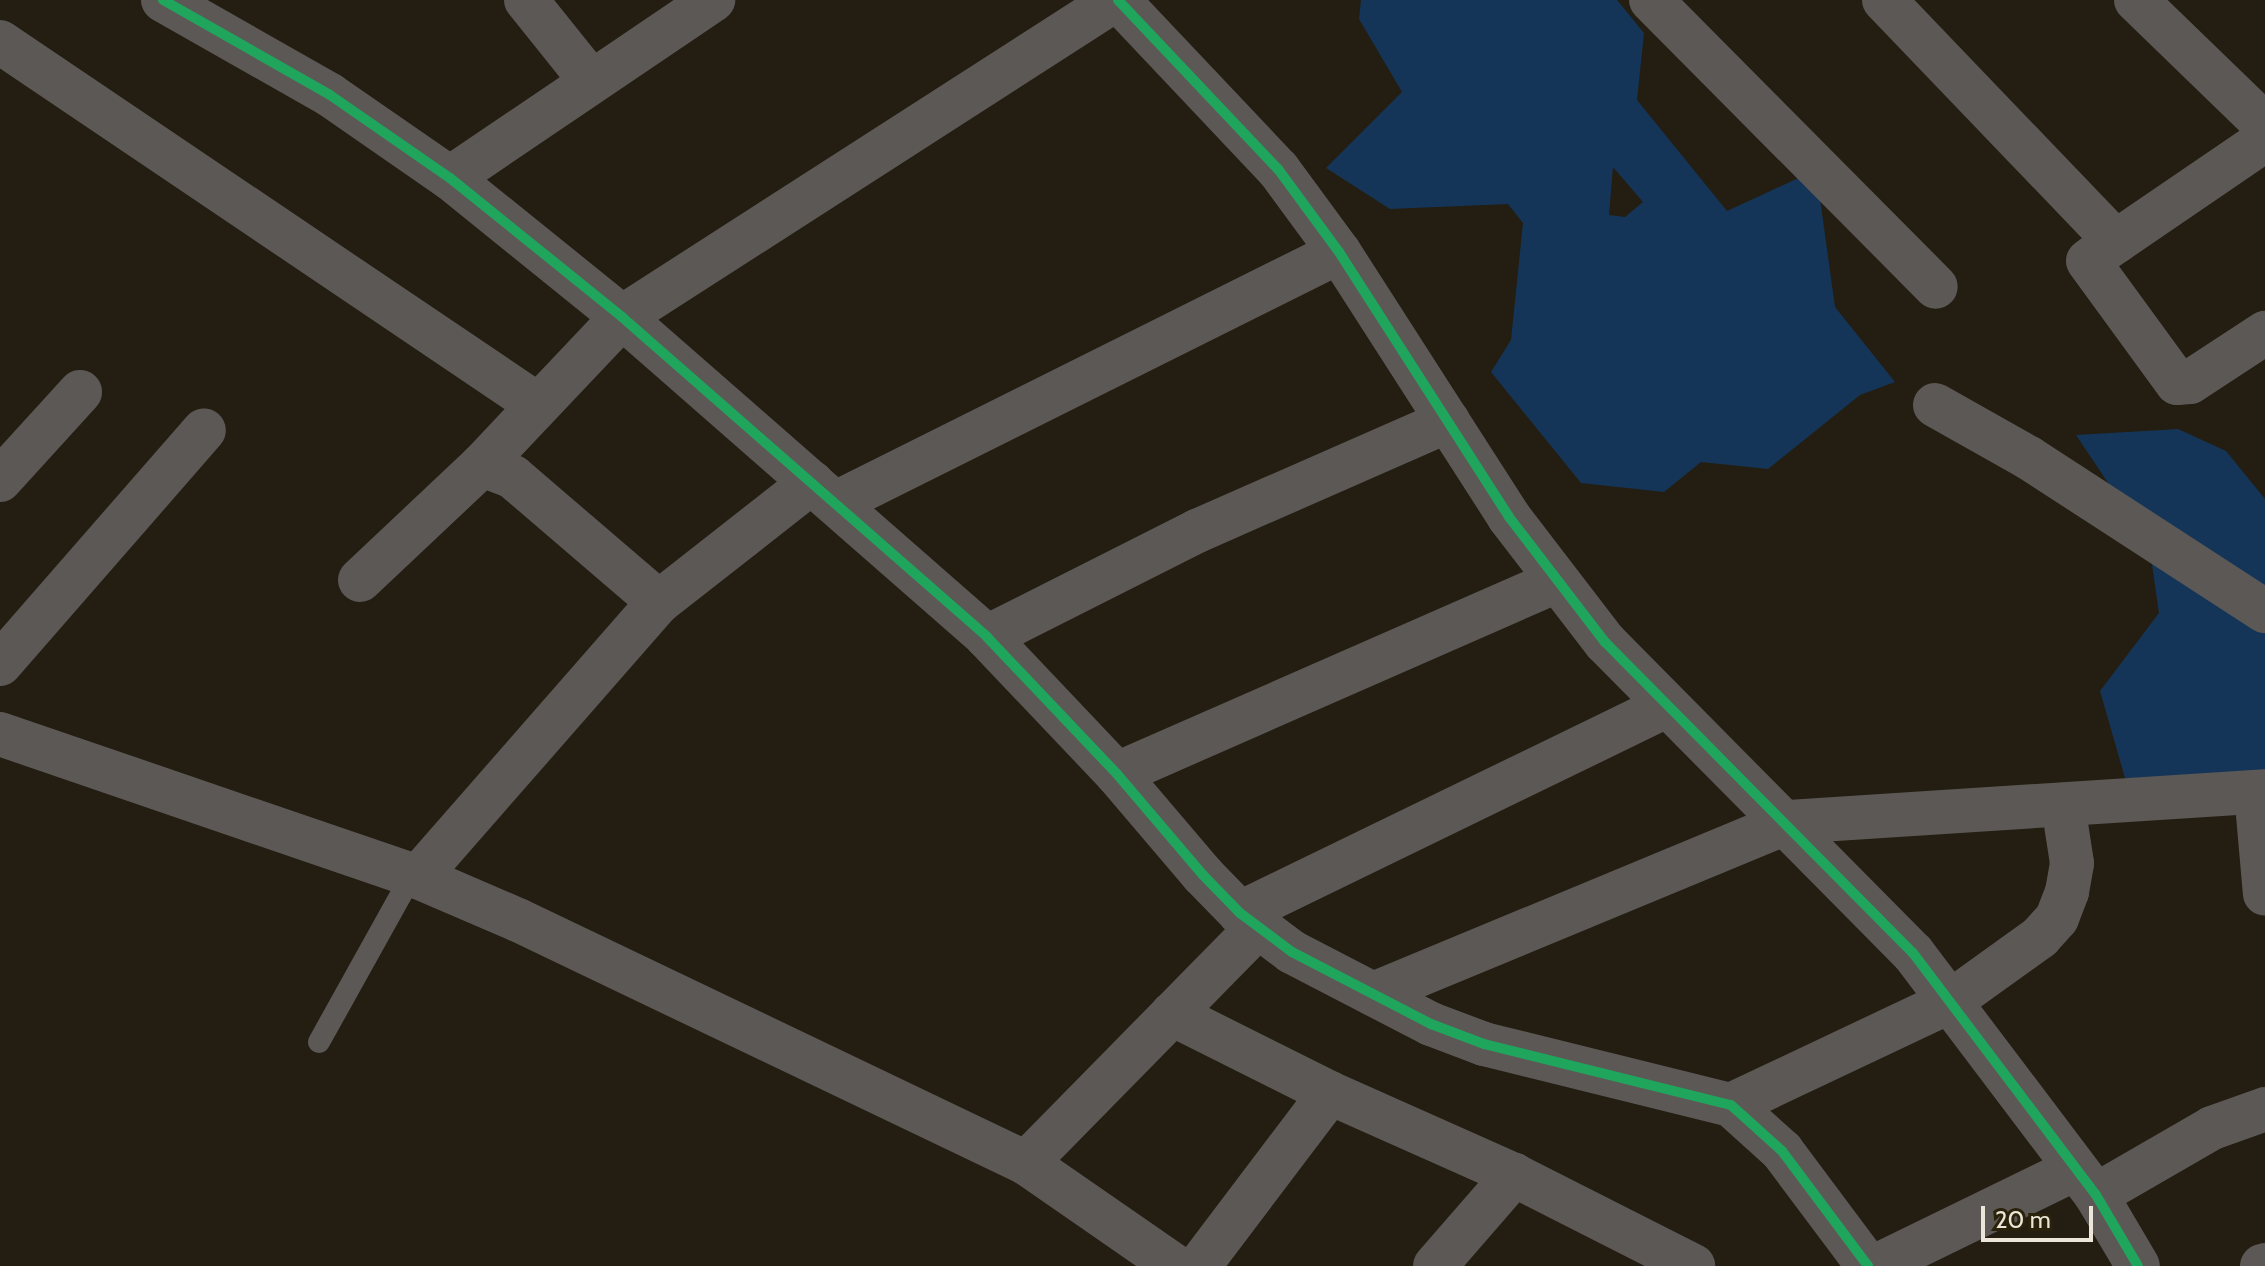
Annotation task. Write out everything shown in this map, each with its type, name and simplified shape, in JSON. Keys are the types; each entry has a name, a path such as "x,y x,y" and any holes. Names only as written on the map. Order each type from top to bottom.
{"street":[{"path":"163,0 330,95 450,178 622,317 987,637 1249,920 1292,952 1373,994 1484,1044 1731,1105 1782,1151 1868,1266"},
{"path":"526,0 590,80"},
{"path":"450,178 590,80 713,0"},
{"path":"360,580 482,465 622,317 1116,0 1278,169 1339,252 1556,581 1665,707 1789,822 1896,933 1951,1001 2086,1182 2138,1266"},
{"path":"1651,0 1936,287"},
{"path":"1884,0 2090,260 2177,383 2190,382 2265,333"},
{"path":"2136,0 2265,125"},
{"path":"0,42 538,405"},
{"path":"2090,260 2265,140"},
{"path":"415,876 659,602 824,493 1339,252"},
{"path":"0,480 80,392"},
{"path":"1935,405 2029,458 2265,611"},
{"path":"987,637 1197,531 1448,421"},
{"path":"0,664 204,430"},
{"path":"482,465 513,477 659,602"},
{"path":"1117,774 1556,581"},
{"path":"1026,1163 1172,1014 1249,920 1665,707"},
{"path":"0,734 415,876 1026,1163 1175,1266"},
{"path":"1373,994 1789,822 2261,792 2265,894"},
{"path":"1731,1105 1951,1001 2040,937 2057,918 2072,863 2063,805"},
{"path":"1172,1014 1330,1093 1514,1175 1693,1266"},
{"path":"1199,1266 1330,1093"},
{"path":"1876,1266 2265,1109"},
{"path":"1435,1266 1514,1175"}],"lane":[{"path":"319,1042 415,876"}],"water":[{"path":"1361,0 1617,0 1644,33 1637,100 1727,211 1816,170 1835,307 1895,382 1860,395 1768,469 1701,462 1664,492 1581,483 1491,372 1511,340 1523,223 1508,204 1390,209 1326,168 1402,92 1359,19","holes":["1613,167 1643,202 1625,217 1609,215"]},
{"path":"2178,429 2226,451 2265,499 2265,777 2208,787 2125,778 2100,691 2159,613 2149,544 2076,435"}],"cycle path":[{"path":"163,0 330,95 450,178 622,317 987,637 1117,774 1203,875 1240,913 1292,952 1431,1024 1484,1044 1731,1105 1782,1151 1868,1266"},
{"path":"1118,0 1278,169 1339,252 1509,517 1605,642 1913,953 2096,1195 2138,1266"}]}
